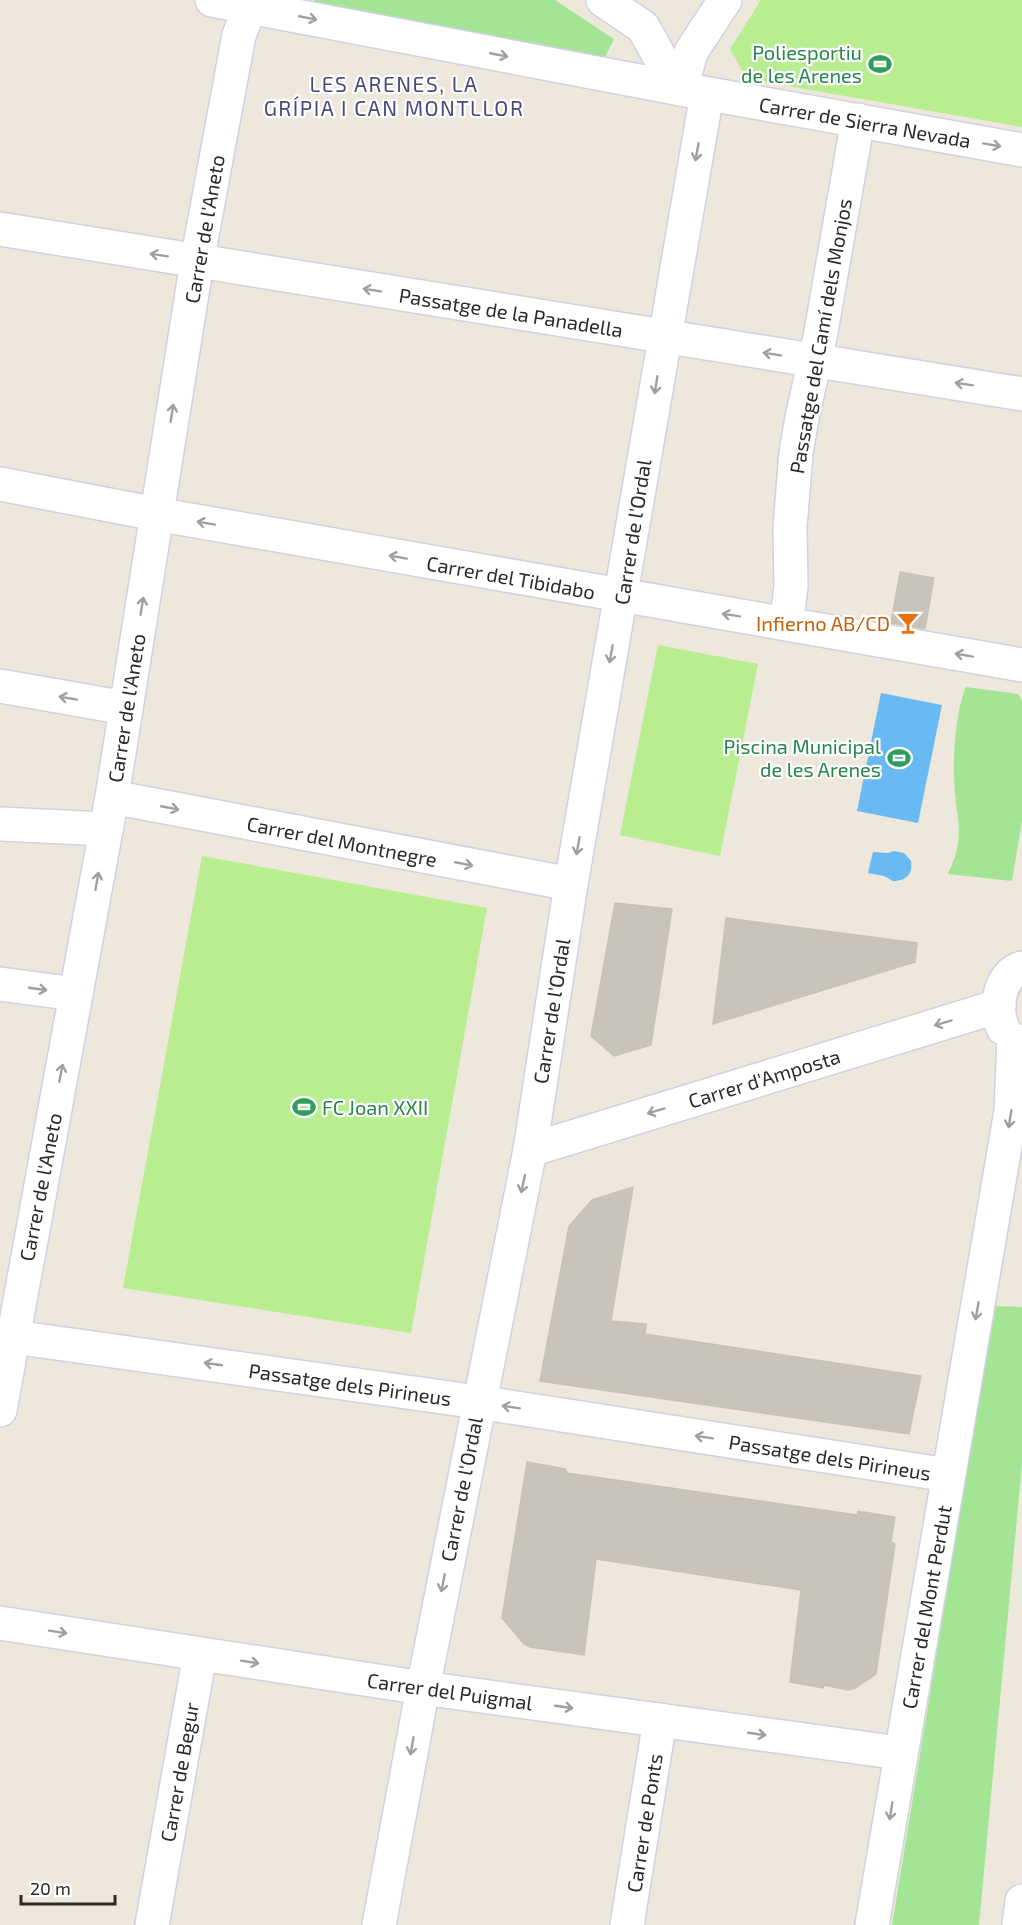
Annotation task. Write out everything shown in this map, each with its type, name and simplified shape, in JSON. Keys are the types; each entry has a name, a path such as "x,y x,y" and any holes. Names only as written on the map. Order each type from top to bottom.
{"street":[{"name":"Carrer de Sierra Nevada","path":"212,0 252,4 694,92 1022,150"},
{"path":"603,0 643,27 691,52"},
{"name":"Carrer de l'Ordal","path":"380,1925 478,1401 530,1150 571,884 664,336 694,92 691,52 725,0"},
{"name":"Carrer de l'Aneto","path":"0,1410 6,1336 76,994 109,813 196,261 239,35 252,4"},
{"path":"643,27 667,70 694,92"},
{"name":"Passatge del Camí dels Monjos","path":"786,624 791,587 790,527 796,453 821,332 858,120"},
{"name":"Passatge de la Panadella","path":"0,229 1022,394"},
{"name":"Carrer del Tibidabo","path":"0,484 156,514 1022,665"},
{"path":"0,686 126,708"},
{"name":"Carrer del Montnegre","path":"0,824 109,813 571,884"},
{"path":"1018,1043 1001,1026 999,1006 1003,984 1021,964"},
{"path":"0,984 76,994"},
{"name":"Carrer d'Amposta","path":"530,1150 999,1006"},
{"name":"Carrer del Mont Perdut","path":"872,1925 1011,1111 1018,1043"},
{"name":"Passatge dels Pirineus","path":"6,1336 478,1401 948,1475"},
{"name":"Carrer del Puigmal","path":"0,1623 423,1688 900,1753"},
{"name":"Carrer de Begur","path":"152,1925 200,1654"},
{"name":"Carrer de Ponts","path":"627,1925 660,1720"},
{"path":"1019,1925 1022,1901"}],"green space":[{"path":"314,0 555,0 614,39 605,57 317,6"},
{"name":"Poliesportiu de les Arenes","path":"761,0 1022,0 1022,127 747,79 730,49"},
{"path":"658,645 758,664 720,856 620,835"},
{"path":"966,687 1018,694 1022,700 1022,821 1012,881 948,874 959,837 954,753 959,710"},
{"name":"FC Joan XXII","path":"202,856 487,908 411,1333 123,1288"},
{"path":"994,1306 1022,1307 1022,1464 979,1925 892,1925"}],"water":[{"name":"Piscina Municipal de les Arenes","path":"881,693 942,705 918,823 857,811"},
{"path":"873,852 904,853 911,861 908,876 902,880 893,881 884,876 868,873"}],"building":[{"path":"900,572 934,578 925,629 891,623"},
{"path":"615,903 672,909 651,1045 614,1056 591,1036"},
{"path":"726,918 917,943 915,962 713,1024"},
{"path":"633,1187 611,1321 646,1324 645,1334 921,1376 909,1434 540,1381 569,1226 592,1200"},
{"path":"527,1462 565,1469 567,1473 857,1515 858,1511 895,1517 891,1542 895,1544 876,1674 848,1690 790,1682 801,1590 596,1559 584,1655 530,1647 524,1644 502,1618"}],"place":[{"name":"Poliesportiu de les Arenes","path":"880,64"},
{"name":"Infierno AB/CD","path":"908,623"},
{"name":"Piscina Municipal de les Arenes","path":"899,758"},
{"name":"FC Joan XXII","path":"304,1107"}],"district":[{"name":"LES ARENES, LA GRÍPIA I CAN MONTLLOR","path":"394,95"}]}
